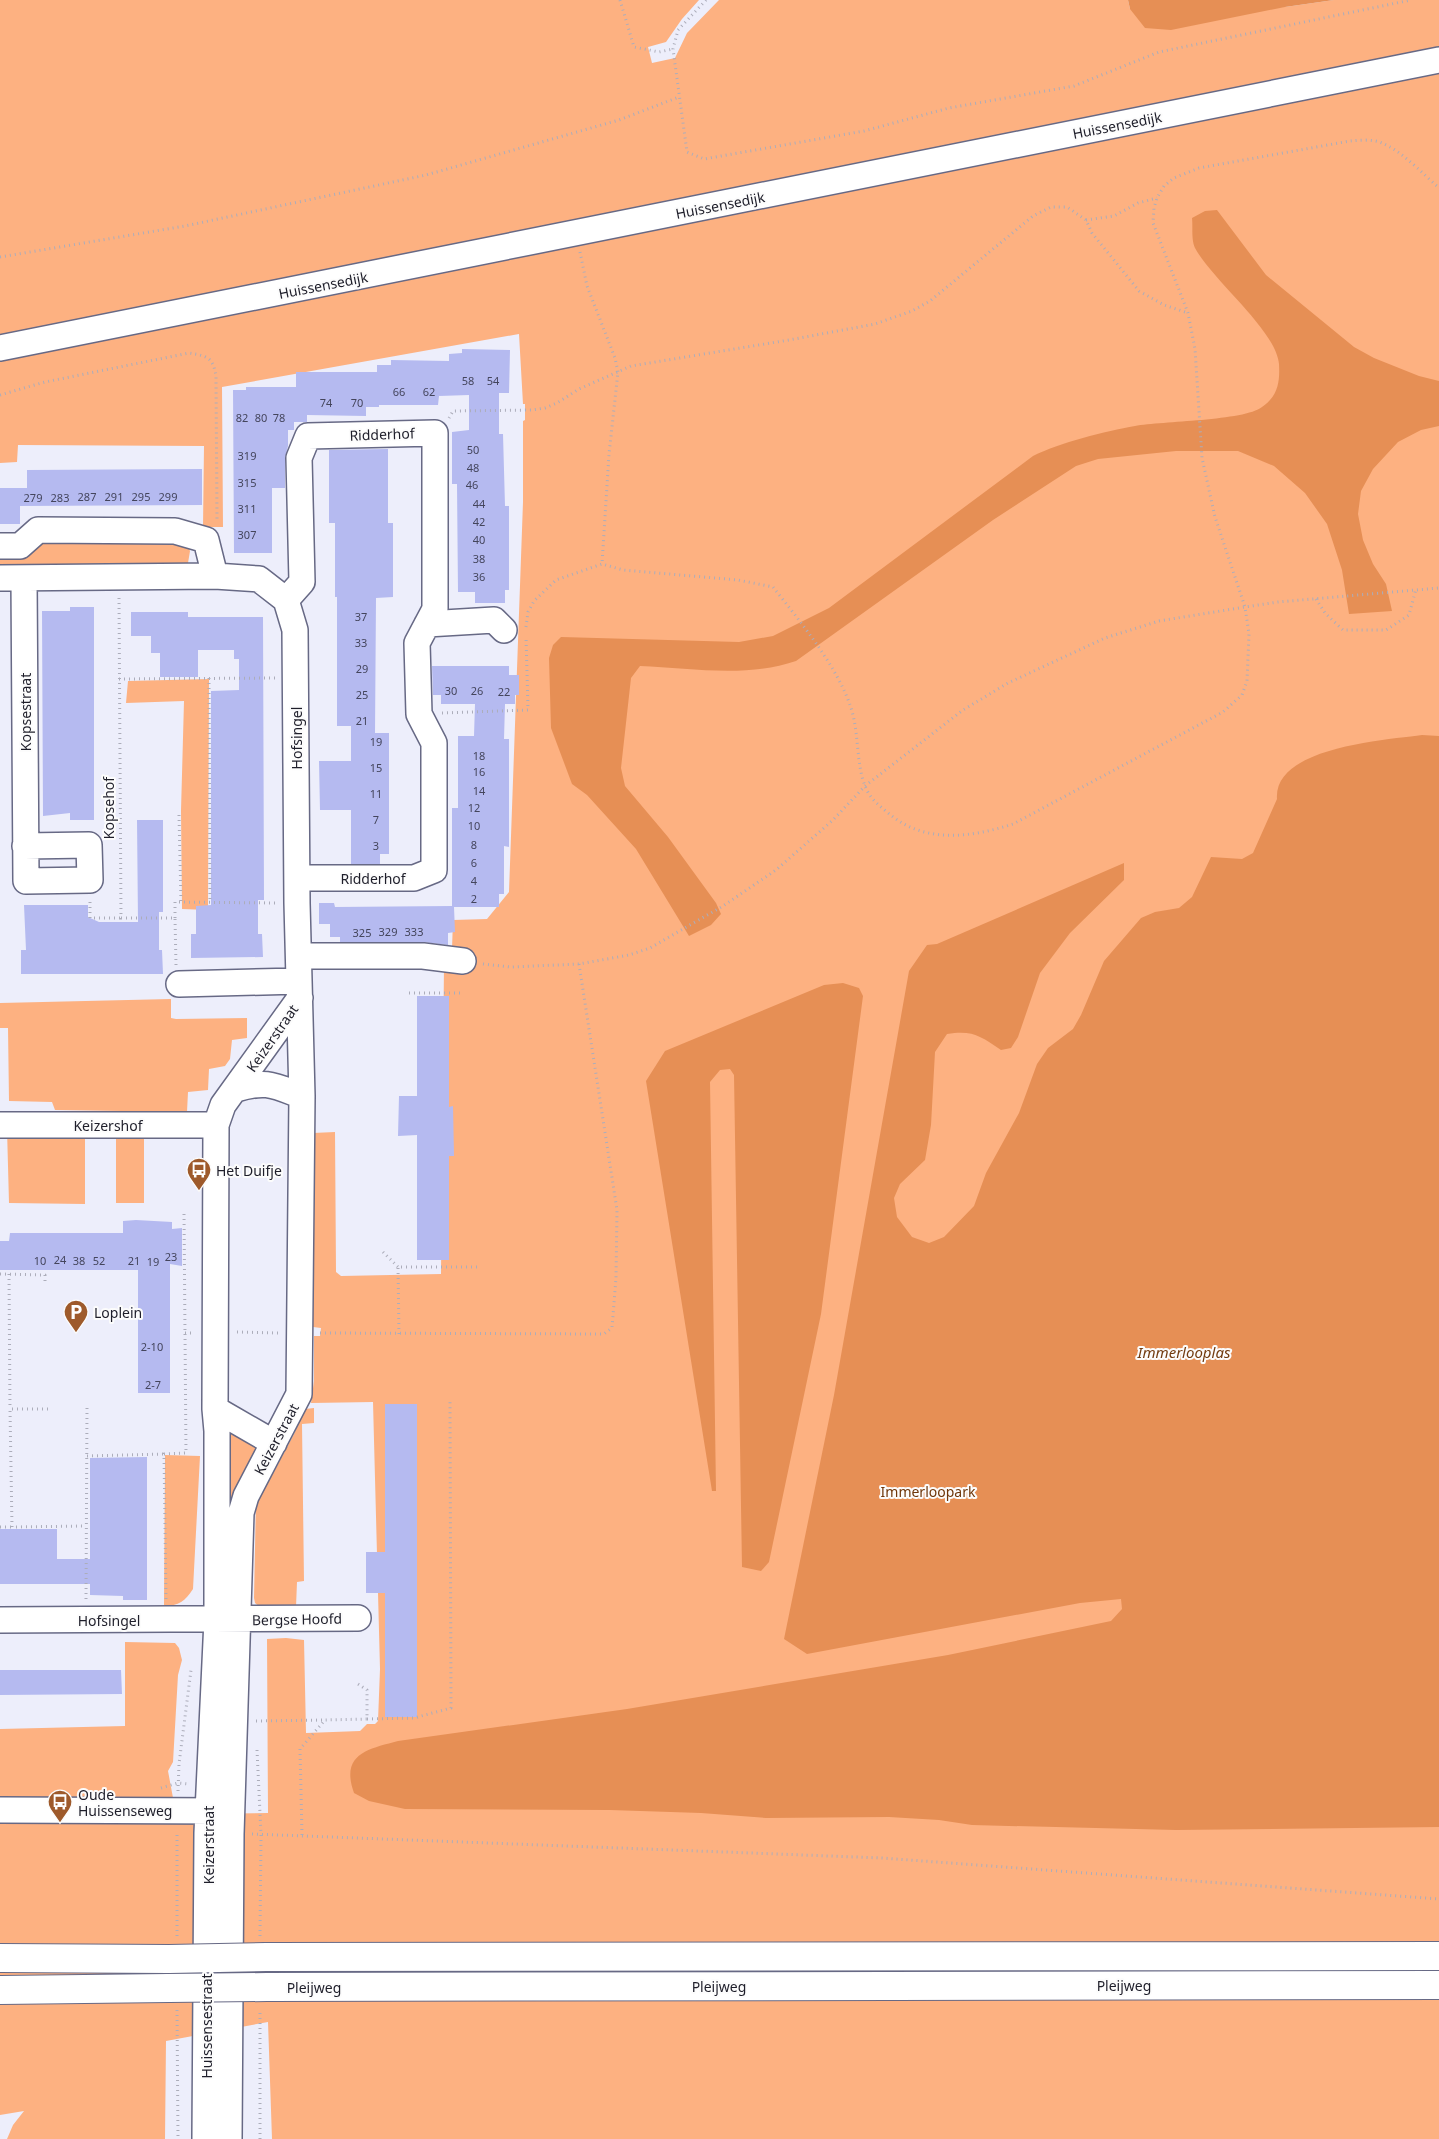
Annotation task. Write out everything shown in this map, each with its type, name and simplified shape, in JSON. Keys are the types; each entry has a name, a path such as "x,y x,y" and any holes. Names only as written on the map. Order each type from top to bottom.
{"highway":[{"name":"Pleijweg","path":"0,1958 1439,1956"},
{"name":"Pleijweg","path":"0,1990 266,1987 1439,1985"}],"street":[{"name":"Huissensedijk","path":"0,348 1439,60"},
{"name":"Ridderhof","path":"286,600 302,582 299,458 308,436 434,433 435,609 417,643 419,714 434,742 434,870 414,878 297,878"},
{"path":"0,546 20,546 38,530 175,531 206,540 215,576"},
{"path":"12,578 215,576 259,579 286,600"},
{"name":"Kopsestraat","path":"12,578 26,846 26,881 90,880"},
{"name":"Hofsingel","path":"286,600 295,630 297,903 300,989"},
{"path":"427,624 494,620 504,630"},
{"path":"26,846 90,845 90,880"},
{"path":"299,956 423,956 463,961"},
{"path":"178,979 300,989"},
{"name":"Keizerstraat","path":"227,1620 215,1409 216,1125 223,1105 236,1089 300,989"},
{"name":"Keizerstraat","path":"219,1916 219,1811 227,1620 241,1513 246,1496 299,1394 302,1096 300,989"},
{"path":"236,1089 252,1085 271,1084 302,1096"},
{"name":"Keizershof","path":"0,1125 216,1125"},
{"path":"215,1409 274,1443"},
{"name":"Bergse Hoofd","path":"227,1620 358,1618"},
{"name":"Hofsingel","path":"0,1620 227,1620"},
{"path":"0,1810 219,1811"},
{"name":"Huissensestraat","path":"205,2139 205,2012 219,1916"},
{"name":"Huissensestraat","path":"219,1916 229,2139"}],"path":[{"path":"620,0 634,47 659,52 673,49"},
{"path":"706,0 678,30 673,49 687,152 704,159 864,130 949,108 1074,86 1159,52 1411,0"},
{"path":"0,257 185,226 426,175 619,120 679,97"},
{"path":"419,714 528,710 526,629 528,612 534,600 556,580 602,564 623,570 738,580 773,587 796,616 825,659 851,708 865,786 874,801 900,824 920,832 967,835 1013,824 1223,712 1242,694 1248,681 1249,644 1245,607 1215,517 1202,458 1195,348 1188,312 1153,223 1154,208 1164,186 1174,178 1199,168 1350,141 1366,140 1382,142 1403,157 1439,188"},
{"path":"1086,220 1114,216 1138,203 1157,198"},
{"path":"434,433 447,420 452,411 532,410 545,408 631,366 789,340 892,319 930,301 1033,216 1051,207 1067,207 1086,220 1092,233 1139,291 1164,305 1188,312"},
{"path":"579,247 587,286 615,358 618,372 608,463 602,564"},
{"path":"0,395 45,382 189,353 206,356 215,365 216,376 217,522 206,540"},
{"name":"Kopsehof","path":"119,577 121,918"},
{"path":"463,961 511,967 580,964 629,955 650,948 723,906 800,851 865,786 963,710 1008,683 1105,638 1160,621 1245,607 1439,588"},
{"path":"1316,599 1325,613 1343,630 1386,630 1409,615 1416,589"},
{"path":"209,678 210,902"},
{"path":"119,679 296,678"},
{"path":"179,815 181,902"},
{"path":"90,880 90,918 175,918"},
{"path":"178,979 175,902 297,903"},
{"path":"185,1333 604,1334 612,1328 616,1278 617,1210 580,964"},
{"path":"410,993 463,993"},
{"path":"87,1456 186,1453 184,1213"},
{"path":"383,1252 398,1267 400,1334"},
{"path":"398,1267 480,1267"},
{"path":"0,1274 44,1275 45,1284"},
{"path":"9,1274 12,1527"},
{"path":"255,1721 414,1718 451,1708 450,1401"},
{"path":"86,1620 87,1408"},
{"path":"10,1409 48,1409"},
{"path":"164,1454 166,1620"},
{"path":"0,1527 86,1526"},
{"path":"178,1810 179,1764 191,1669"},
{"path":"358,1684 368,1690 367,1719"},
{"path":"302,1835 300,1749 325,1720"},
{"path":"260,1785 262,1834 882,1858 1439,1899"}],"green space":[{"path":"0,0 699,0 682,19 666,42 648,47 652,63 675,58 687,33 719,0 1128,0 1130,9 1285,7 1334,0 1439,0 1439,51 0,340"},
{"name":"Immerloopark","path":"1439,65 1439,2139 272,2139 268,2022 166,2041 165,2139 7,2139 13,2125 24,2111 0,2115 0,1729 125,1726 125,1642 175,1643 179,1648 182,1660 178,1675 173,1762 168,1771 176,1814 268,1813 267,1639 286,1638 304,1640 306,1733 360,1731 367,1724 375,1724 378,1721 380,1669 373,1402 311,1403 314,1381 314,1336 320,1336 321,1328 313,1327 313,1133 335,1132 336,1272 341,1276 441,1274 444,964 452,949 453,920 487,919 509,892 525,404 523,404 519,334 222,387 223,527 203,527 204,446 18,445 17,462 0,463 0,354"},
{"path":"45,538 187,544 190,551 188,563 177,570 0,573 0,555 30,555"},
{"path":"209,679 208,910 182,909 181,811 184,701 126,703 128,681"},
{"path":"171,999 171,1018 247,1018 247,1038 232,1040 230,1059 225,1066 209,1069 208,1090 188,1092 187,1112 55,1110 52,1102 9,1101 8,1028 0,1028 0,1003"},
{"path":"7,1129 85,1129 85,1204 9,1203"},
{"path":"116,1129 144,1129 144,1203 116,1203"},
{"path":"314,1408 314,1423 302,1424 304,1581 297,1582 296,1607 260,1607 255,1603 254,1598 256,1499 269,1481 305,1409"},
{"path":"224,1429 259,1448 231,1577"},
{"path":"165,1455 200,1456 193,1589 181,1602 164,1606"}],"water":[{"path":"1128,0 1334,0 1285,7 1171,30 1145,28 1130,9"},
{"path":"1217,210 1266,275 1354,347 1374,358 1419,376 1439,381 1439,426 1421,430 1398,442 1373,469 1361,491 1358,514 1363,540 1373,564 1386,584 1392,611 1349,614 1342,570 1327,524 1305,493 1274,466 1238,451 1176,451 1098,459 1076,466 993,520 796,661 777,666 738,671 640,666 631,678 621,768 625,786 668,837 716,903 721,914 711,925 689,936 636,849 587,795 572,784 551,728 549,658 553,645 561,637 739,642 773,636 829,608 1033,456 1069,442 1123,428 1147,424 1221,418 1252,412 1262,407 1272,398 1277,388 1279,364 1275,351 1256,321 1215,275 1194,245 1192,218 1205,211"},
{"name":"Immerlooplas","path":"1422,735 1439,736 1439,1827 1176,1830 972,1825 939,1820 889,1817 766,1818 701,1813 610,1810 405,1809 369,1801 354,1793 351,1770 354,1762 367,1751 398,1741 627,1709 948,1655 1111,1621 1122,1609 1121,1599 1080,1603 807,1654 784,1639 834,1395 909,971 927,945 937,944 1124,863 1124,880 1070,933 1040,973 1018,1037 1011,1048 1001,1050 976,1035 956,1033 947,1034 935,1052 931,1125 925,1160 900,1184 894,1198 897,1217 912,1237 929,1243 944,1237 974,1206 986,1173 1019,1113 1037,1064 1048,1048 1073,1029 1104,961 1141,918 1155,912 1179,908 1192,897 1211,857 1242,859 1253,853 1277,799 1281,782 1293,768 1312,757 1334,749"},
{"path":"843,983 859,988 863,996 821,1314 769,1562 761,1571 742,1567 734,1075 730,1069 720,1070 710,1082 716,1491 712,1491 646,1081 665,1051 824,985"}],"building":[{"path":"462,349 510,350 509,393 499,393 499,434 503,434 505,506 509,506 509,590 505,590 505,603 475,603 475,592 458,592 457,484 452,484 452,432 469,430 469,395 439,396 438,405 379,405 379,407 366,407 366,416 307,415 307,422 294,422 294,430 288,430 288,446 285,458 285,488 272,488 272,553 234,553 233,390 246,390 246,387 296,387 296,372 377,372 377,365 391,365 391,360 449,361 449,354 462,353"},
{"path":"388,449 388,523 393,523 393,597 376,598 375,733 389,733 389,854 380,854 380,864 351,864 351,810 320,810 319,761 351,761 351,726 337,726 335,523 329,523 329,450"},
{"path":"202,469 202,505 20,506 20,524 0,524 0,488 27,488 27,470"},
{"path":"70,607 94,607 94,820 70,820 70,813 43,816 42,611 70,611"},
{"path":"131,612 188,612 188,617 263,617 264,900 258,900 258,934 262,934 263,957 191,958 191,934 196,934 196,906 211,905 211,691 239,690 239,659 234,659 234,650 198,650 198,677 160,677 160,653 151,653 151,636 131,636"},
{"path":"432,666 509,666 509,675 519,675 519,695 515,695 515,704 505,704 504,739 509,739 509,847 504,846 504,894 499,894 499,907 454,907 455,932 448,933 448,945 423,942 340,942 340,937 330,937 330,924 319,924 319,903 334,903 335,907 452,906 452,808 458,808 458,736 474,736 475,704 441,704 441,695 433,695"},
{"path":"137,820 163,820 163,912 159,912 159,950 162,950 163,974 21,974 21,950 26,950 24,905 88,905 88,917 99,922 138,922"},
{"path":"417,996 449,996 449,1107 453,1106 454,1156 449,1156 449,1260 417,1260 417,1135 398,1136 399,1096 417,1096"},
{"path":"123,1221 172,1222 172,1229 182,1228 182,1266 170,1264 170,1393 138,1393 138,1270 0,1270 0,1241 9,1241 10,1233 123,1233"},
{"path":"385,1404 417,1404 417,1717 385,1717 385,1593 366,1593 366,1552 385,1552"},
{"path":"147,1457 147,1600 123,1600 123,1596 90,1595 90,1584 0,1584 0,1529 57,1529 57,1559 90,1559 90,1458"},
{"path":"0,1670 121,1670 122,1694 0,1695"}],"place":[{"name":"Het Duifje","path":"199,1191"},
{"name":"Loplein","path":"76,1333"},
{"name":"Oude Huissenseweg","path":"60,1823"}]}
